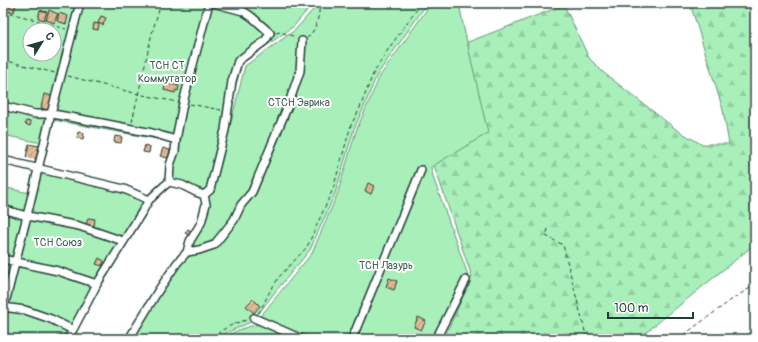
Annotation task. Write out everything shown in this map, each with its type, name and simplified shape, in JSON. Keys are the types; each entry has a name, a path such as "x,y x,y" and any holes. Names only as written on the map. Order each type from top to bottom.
{"street":[{"path":"73,330 51,319 25,310 3,308 80,3"},
{"path":"68,339 97,284 149,200 169,182 170,165 175,151 183,103 209,3"},
{"path":"204,195 210,190 212,183 225,130 232,81 238,61 265,41 270,34 252,16 244,11 213,3"},
{"path":"187,252 214,245 234,220 241,205 252,192 289,103 300,71 302,41"},
{"path":"3,106 36,114 51,114 130,128 176,140"},
{"path":"3,160 124,189 149,200"},
{"path":"352,339 421,170"},
{"path":"169,182 182,185 204,195"},
{"path":"129,339 158,291 177,263 187,252 190,240 201,223 206,204 204,195"},
{"path":"3,209 27,216 79,226 123,241"},
{"path":"3,259 58,271 97,284"},
{"path":"436,339 466,280"},
{"path":"254,318 302,339"}],"path":[{"path":"130,128 152,33 161,3"},
{"path":"270,34 280,32 297,37 302,41 312,34 319,15 320,3"},
{"path":"212,339 218,333 237,323 254,318 260,311 279,277 307,247 333,189 351,125 359,110 373,74 389,48 422,3"},
{"path":"3,11 73,31"},
{"path":"3,60 138,94 228,112"},
{"path":"548,229 546,236 563,245 587,339"},
{"path":"678,339 734,298 755,285"}],"green space":[{"path":"3,3 76,3 62,59 62,22 22,22 22,62 61,62 41,143 3,135"},
{"name":"ТСН СТ Коммутатор","path":"79,3 313,3 294,26 242,63 207,189 203,192 167,178 173,142 53,120"},
{"name":"СТСН Эврика","path":"319,3 433,3 424,8 377,75 354,129 335,194 310,250 253,321 224,334 219,339 133,339 146,316 192,248 208,197 216,182 245,66 295,30"},
{"name":"ТСН Лазурь","path":"439,3 459,3 488,133 431,167 433,177 469,278 440,339 309,339 259,318 312,253 337,195 356,131 380,76 427,9"},
{"path":"690,3 755,3 755,244 638,339 443,339 472,277 433,162 442,52 564,5 589,58 604,73 677,130 701,144 729,144 723,110"},
{"name":"ТСН Союз","path":"35,169 146,200 64,339 3,339 3,187 29,193"},
{"path":"259,324 294,339 224,339 236,331"}],"building":[{"path":"8,3 16,3 14,12 7,11"},
{"path":"40,10 47,12 44,20 38,18"},
{"path":"49,10 58,14 54,22 46,20"},
{"path":"59,13 68,16 66,24 57,21"},
{"path":"101,16 106,18 103,25 98,23"},
{"path":"94,23 99,24 98,30 93,29"},
{"path":"166,83 179,86 178,91 176,90 175,93 164,90"},
{"path":"44,94 52,96 48,110 41,108"},
{"path":"26,121 31,122 30,126 25,124"},
{"path":"78,132 84,133 83,139 77,138"},
{"path":"115,136 122,137 121,143 114,142"},
{"path":"29,144 39,146 36,159 26,157"},
{"path":"145,145 150,147 149,153 143,152"},
{"path":"163,148 170,150 168,158 160,156"},
{"path":"368,183 374,186 371,194 365,191"},
{"path":"88,218 95,219 94,226 86,225"},
{"path":"188,229 193,232 191,236 185,233"},
{"path":"99,258 104,261 102,266 96,264"},
{"path":"389,278 397,281 394,290 386,287"},
{"path":"253,299 260,306 254,313 246,306"},
{"path":"418,317 426,321 421,330 414,327"}]}
